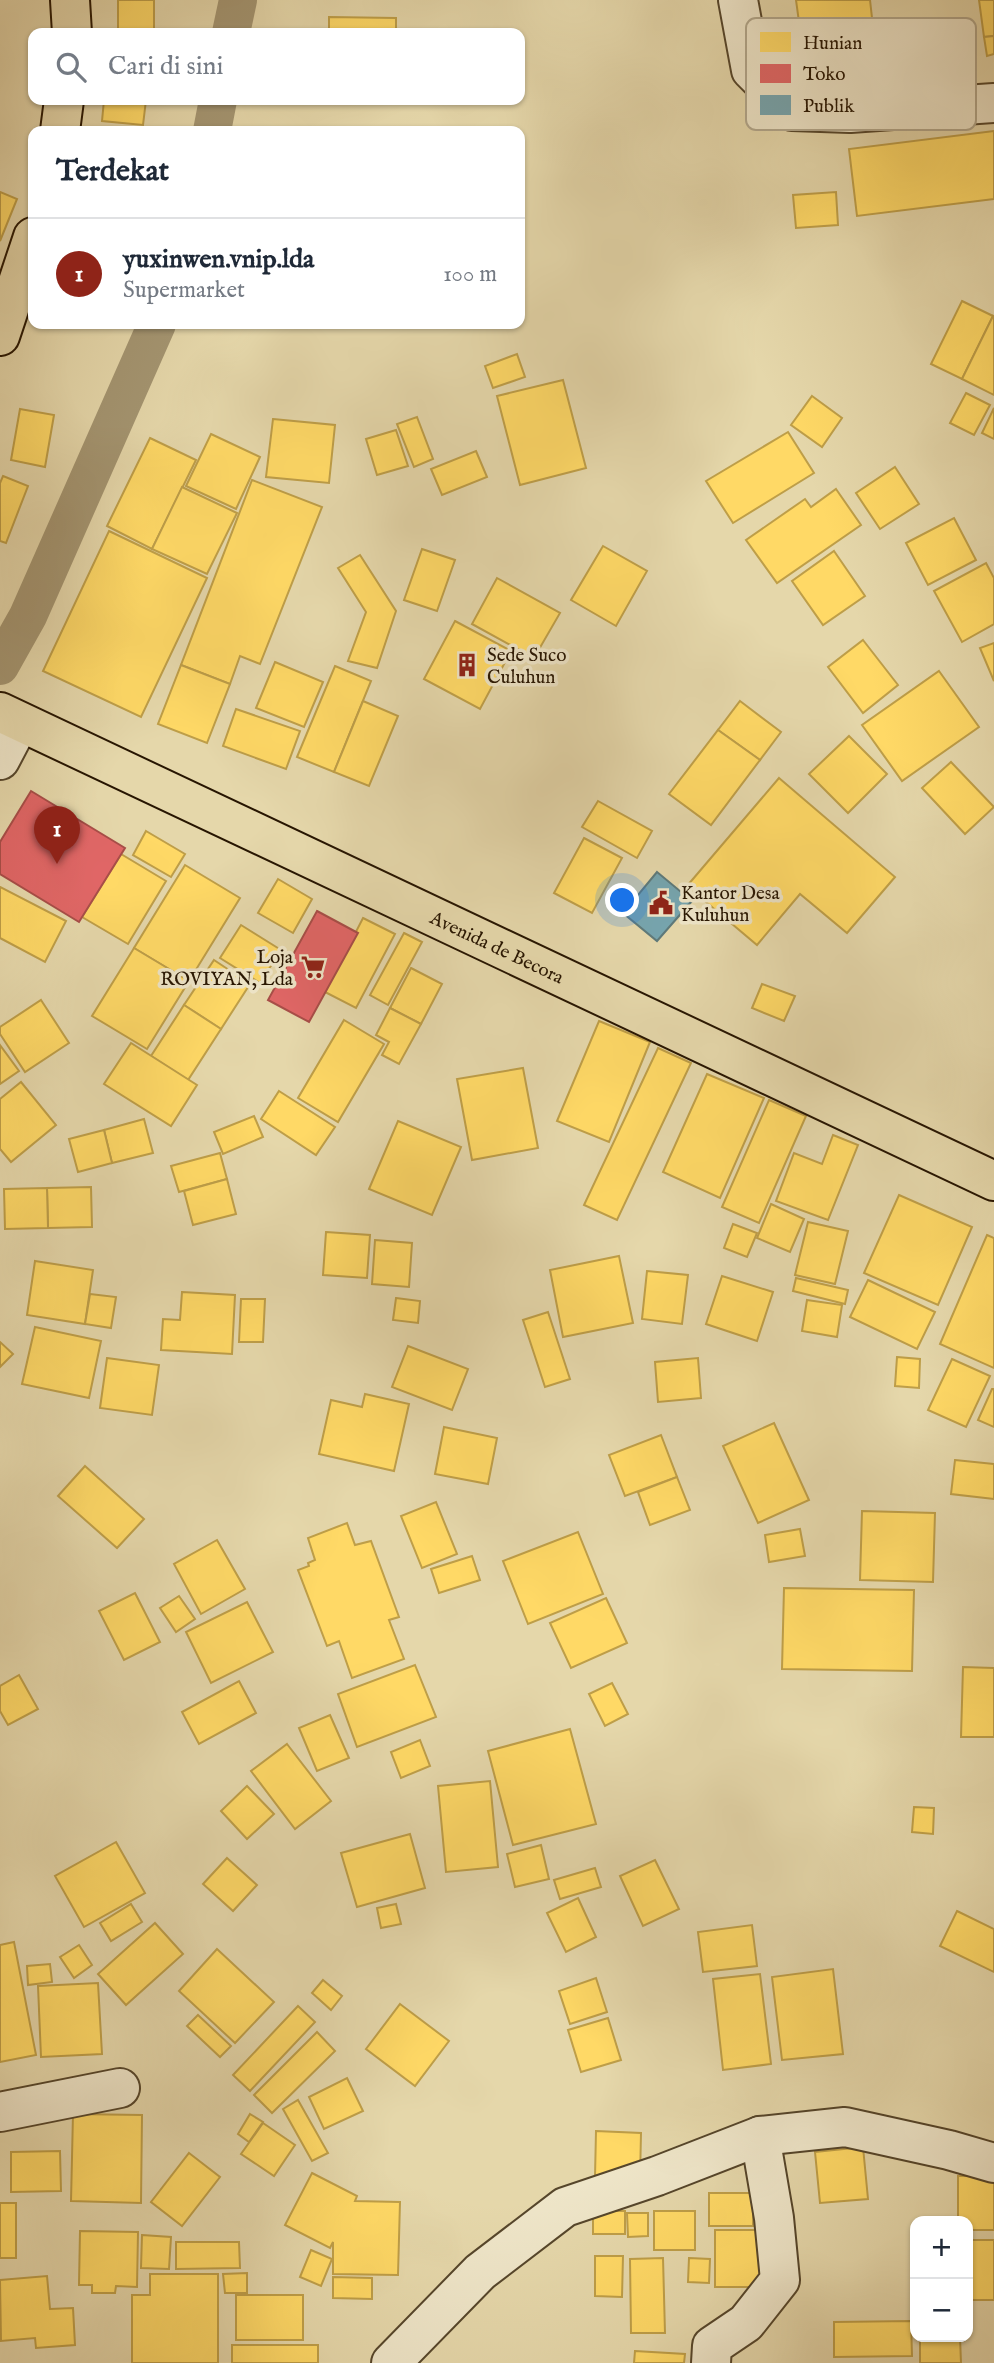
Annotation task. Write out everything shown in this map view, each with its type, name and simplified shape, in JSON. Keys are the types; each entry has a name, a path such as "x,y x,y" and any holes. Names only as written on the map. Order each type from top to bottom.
{"main road":[{"path":"70,0 72,28"},
{"path":"61,126 63,105"},
{"path":"0,336 28,252"},
{"name":"Avenida de Becora","path":"9,717 994,1181"}],"street":[{"path":"738,0 746,43"},
{"path":"976,104 994,103"},
{"path":"0,760 9,717"},
{"path":"0,2112 120,2088"},
{"path":"391,2363 480,2272 565,2207 657,2176 760,2136 845,2127 994,2162"},
{"path":"711,2363 712,2346 746,2323 780,2280 774,2218 760,2136"}],"building: Hunian":[{"path":"118,0 154,0 154,28 118,28"},
{"path":"796,0 870,0 872,18 798,18"},
{"path":"979,0 994,0 994,36 984,37"},
{"path":"329,17 396,18 396,28 329,28"},
{"path":"994,36 994,54 987,56 984,37"},
{"path":"104,105 145,105 143,125 102,121"},
{"path":"994,131 994,199 857,216 849,149"},
{"path":"0,192 17,199 0,241"},
{"path":"836,192 838,225 796,228 793,195"},
{"path":"962,301 993,316 962,379 931,364"},
{"path":"994,317 994,395 962,379"},
{"path":"517,354 525,377 493,388 485,366"},
{"path":"563,380 586,468 520,485 497,396"},
{"path":"966,393 990,405 974,435 950,423"},
{"path":"812,396 842,418 822,447 791,425"},
{"path":"994,408 994,439 982,433"},
{"path":"20,409 54,415 45,467 11,460"},
{"path":"417,417 433,459 414,467 397,424"},
{"path":"273,419 335,425 329,483 266,477"},
{"path":"396,430 408,466 377,475 366,439"},
{"path":"788,432 814,473 733,523 706,481"},
{"path":"211,434 260,457 236,509 186,486"},
{"path":"150,438 196,460 152,549 107,526"},
{"path":"476,451 487,477 442,495 431,469"},
{"path":"895,467 919,504 880,529 856,493"},
{"path":"3,476 28,486 6,543 0,541 0,483"},
{"path":"252,480 322,507 260,664 240,656 230,684 181,665"},
{"path":"182,487 237,513 207,574 152,549"},
{"path":"836,489 861,525 777,583 746,540 805,499 811,507"},
{"path":"954,518 976,560 928,585 906,543"},
{"path":"109,531 207,578 141,717 43,671"},
{"path":"603,546 647,571 616,626 571,600"},
{"path":"422,549 455,560 437,611 404,600"},
{"path":"834,551 865,596 823,625 792,581"},
{"path":"360,555 396,611 377,668 348,661 366,612 338,568"},
{"path":"986,563 994,578 994,624 962,642 934,591"},
{"path":"497,578 560,613 534,658 472,624"},
{"name":"Sede Suco Culuhun","path":"455,621 511,651 480,709 424,679"},
{"path":"863,640 898,685 863,713 828,667"},
{"path":"994,643 994,681 980,648"},
{"path":"275,662 323,682 304,727 256,708"},
{"path":"181,665 230,684 207,743 158,724"},
{"path":"335,666 371,681 334,772 297,757"},
{"path":"939,671 979,727 902,781 862,725"},
{"path":"363,701 398,716 369,786 334,772"},
{"path":"740,701 781,732 760,760 718,730"},
{"path":"236,709 300,731 286,769 223,746"},
{"path":"718,730 760,760 711,825 669,794"},
{"path":"849,736 887,774 848,813 809,774"},
{"path":"951,762 994,807 965,834 922,788"},
{"path":"779,778 895,877 847,933 800,894 757,945 687,886"},
{"path":"598,801 652,831 637,858 582,827"},
{"path":"146,831 185,854 171,877 133,855"},
{"path":"584,838 622,858 592,913 554,893"},
{"path":"121,854 166,881 128,944 82,917"},
{"path":"185,865 240,898 189,981 134,948"},
{"path":"278,879 312,899 293,933 258,913"},
{"path":"0,887 66,921 45,962 0,938"},
{"path":"363,918 395,934 356,1008 325,992"},
{"path":"241,925 281,950 260,983 220,958"},
{"path":"404,933 422,942 388,1005 370,995"},
{"path":"134,948 189,981 147,1049 92,1016"},
{"path":"214,960 250,984 221,1029 184,1005"},
{"path":"411,968 442,984 421,1024 390,1008"},
{"path":"762,984 795,996 784,1021 752,1008"},
{"path":"41,1000 69,1043 25,1072 0,1034 0,1027"},
{"path":"184,1005 221,1029 188,1080 151,1056"},
{"path":"390,1008 421,1024 399,1064 382,1055 389,1042 376,1035"},
{"path":"344,1020 384,1044 338,1122 298,1098"},
{"path":"599,1021 650,1042 609,1142 557,1121"},
{"path":"131,1043 197,1085 171,1126 104,1084"},
{"path":"0,1045 19,1071 0,1084"},
{"path":"658,1048 691,1063 617,1220 584,1205"},
{"path":"523,1068 538,1148 472,1160 457,1079"},
{"path":"707,1074 764,1098 720,1198 663,1172"},
{"path":"21,1082 56,1125 11,1162 0,1149 0,1099"},
{"path":"279,1091 335,1127 316,1155 261,1119"},
{"path":"769,1100 806,1116 759,1223 722,1207"},
{"path":"254,1116 263,1137 223,1154 214,1132"},
{"path":"144,1119 153,1153 112,1163 104,1130"},
{"path":"398,1121 461,1147 432,1215 369,1189"},
{"path":"104,1130 112,1163 78,1172 69,1139"},
{"path":"833,1135 858,1145 828,1220 776,1201 794,1153 822,1164"},
{"path":"220,1153 227,1179 179,1192 171,1166"},
{"path":"227,1179 236,1214 193,1225 184,1191"},
{"path":"91,1187 92,1227 48,1228 47,1188"},
{"path":"47,1188 48,1228 5,1229 4,1189"},
{"path":"899,1195 972,1227 938,1305 864,1273"},
{"path":"771,1204 804,1219 790,1252 757,1238"},
{"path":"808,1222 848,1231 835,1284 795,1275"},
{"path":"733,1224 757,1233 747,1257 724,1248"},
{"path":"326,1232 370,1235 367,1278 323,1275"},
{"path":"987,1235 994,1238 994,1368 940,1344"},
{"path":"375,1240 412,1243 409,1287 372,1284"},
{"path":"619,1256 633,1323 563,1337 550,1270"},
{"path":"35,1261 93,1270 85,1324 27,1315"},
{"path":"647,1271 688,1275 682,1324 642,1319"},
{"path":"722,1276 773,1292 757,1341 706,1324"},
{"path":"796,1278 848,1290 845,1304 793,1291"},
{"path":"868,1280 935,1312 917,1349 850,1317"},
{"path":"182,1292 235,1295 232,1354 161,1350 163,1319 180,1320"},
{"path":"90,1294 116,1297 111,1328 85,1324"},
{"path":"396,1298 420,1301 418,1323 393,1320"},
{"path":"241,1299 265,1299 263,1342 239,1342"},
{"path":"807,1300 842,1305 837,1337 802,1331"},
{"path":"548,1312 570,1379 545,1387 523,1320"},
{"path":"35,1327 101,1341 89,1398 22,1384"},
{"path":"0,1342 13,1354 0,1367"},
{"path":"408,1346 468,1369 452,1410 392,1387"},
{"path":"897,1357 920,1359 919,1388 895,1386"},
{"path":"107,1358 159,1365 152,1415 100,1408"},
{"path":"698,1358 701,1398 658,1402 655,1362"},
{"path":"952,1359 990,1376 966,1427 928,1410"},
{"path":"994,1389 994,1427 978,1420"},
{"path":"365,1394 409,1404 394,1471 319,1454 331,1400 362,1407"},
{"path":"774,1423 809,1500 758,1523 723,1446"},
{"path":"444,1427 497,1438 488,1484 435,1474"},
{"path":"661,1435 677,1477 625,1496 609,1455"},
{"path":"955,1460 994,1464 994,1499 951,1494"},
{"path":"85,1466 144,1519 117,1548 58,1496"},
{"path":"677,1477 690,1510 650,1525 638,1492"},
{"path":"436,1502 457,1554 422,1568 401,1516"},
{"path":"862,1511 935,1513 933,1582 860,1580"},
{"path":"347,1523 355,1545 371,1541 399,1617 389,1620 404,1659 352,1678 339,1641 327,1646 298,1570 309,1566 308,1563 315,1560 308,1538"},
{"path":"800,1529 805,1556 769,1562 765,1535"},
{"path":"578,1532 603,1594 528,1624 503,1561"},
{"path":"217,1540 245,1589 201,1614 174,1564"},
{"path":"472,1556 480,1580 439,1593 431,1569"},
{"path":"784,1588 914,1590 912,1671 782,1669"},
{"path":"135,1593 160,1642 124,1660 99,1611"},
{"path":"179,1596 195,1619 176,1632 160,1608"},
{"path":"606,1598 627,1643 571,1668 550,1623"},
{"path":"247,1602 273,1652 211,1683 186,1632"},
{"path":"415,1665 436,1717 357,1747 338,1694"},
{"path":"963,1667 994,1668 994,1737 961,1737"},
{"path":"19,1675 38,1709 8,1725 0,1711 0,1686"},
{"path":"239,1681 256,1713 199,1744 182,1712"},
{"path":"612,1683 628,1714 605,1726 589,1694"},
{"path":"330,1715 349,1758 317,1771 299,1728"},
{"path":"570,1729 596,1824 513,1845 488,1751"},
{"path":"420,1740 430,1766 401,1778 391,1752"},
{"path":"287,1744 331,1801 295,1829 251,1771"},
{"path":"490,1781 498,1867 446,1872 438,1786"},
{"path":"247,1786 274,1814 247,1839 221,1811"},
{"path":"914,1807 934,1808 933,1834 912,1832"},
{"path":"410,1834 425,1888 357,1907 341,1853"},
{"path":"116,1842 145,1893 84,1927 55,1876"},
{"path":"541,1845 549,1879 515,1887 507,1854"},
{"path":"227,1858 257,1885 233,1911 203,1884"},
{"path":"655,1860 679,1909 643,1926 620,1876"},
{"path":"595,1868 601,1887 560,1899 554,1880"},
{"path":"578,1898 596,1937 566,1952 547,1913"},
{"path":"131,1904 142,1922 111,1941 100,1923"},
{"path":"396,1904 401,1924 381,1928 377,1908"},
{"path":"957,1911 994,1929 994,1972 940,1946"},
{"path":"155,1923 183,1954 126,2005 98,1974"},
{"path":"752,1925 757,1966 703,1972 698,1932"},
{"path":"14,1942 36,2055 0,2062 0,1945"},
{"path":"79,1945 92,1965 74,1978 60,1957"},
{"path":"217,1949 274,2002 235,2043 179,1991"},
{"path":"50,1964 52,1982 28,1985 27,1966"},
{"path":"833,1969 843,2054 782,2060 772,1977"},
{"path":"760,1974 771,2064 723,2070 713,1979"},
{"path":"596,1978 607,2012 570,2024 559,1991"},
{"path":"323,1980 342,1996 331,2010 312,1993"},
{"path":"98,1983 102,2054 41,2057 38,1986"},
{"path":"400,2004 449,2041 415,2086 366,2049"},
{"path":"298,2006 315,2022 250,2091 233,2075"},
{"path":"198,2015 231,2046 220,2057 187,2026"},
{"path":"608,2018 621,2060 581,2072 568,2030"},
{"path":"317,2032 335,2051 272,2113 254,2095"},
{"path":"347,2078 363,2111 324,2129 309,2097"},
{"path":"298,2100 328,2153 312,2161 283,2109"},
{"path":"73,2114 142,2115 141,2203 71,2201"},
{"path":"250,2114 263,2122 249,2142 238,2134"},
{"path":"263,2123 295,2145 274,2176 241,2154"},
{"path":"596,2131 641,2133 640,2179 595,2177"},
{"path":"863,2147 868,2199 820,2203 815,2152"},
{"path":"60,2151 61,2191 11,2192 11,2152"},
{"path":"189,2153 220,2177 182,2226 151,2202"},
{"path":"312,2173 357,2196 355,2201 400,2202 398,2275 333,2274 333,2242 330,2248 285,2225"},
{"path":"958,2176 994,2176 994,2230 973,2230 973,2216 958,2216"},
{"path":"709,2193 753,2193 753,2226 709,2226"},
{"path":"0,2203 16,2203 16,2258 0,2258"},
{"path":"593,2211 625,2211 625,2234 593,2234"},
{"path":"654,2211 695,2211 695,2250 654,2250"},
{"path":"627,2213 648,2213 648,2236 628,2237"},
{"path":"715,2230 769,2230 769,2287 715,2287"},
{"path":"80,2231 138,2232 137,2287 116,2286 115,2293 92,2293 92,2285 79,2285"},
{"path":"142,2235 171,2237 169,2269 141,2268"},
{"path":"973,2240 994,2240 994,2300 973,2300"},
{"path":"176,2242 239,2242 240,2268 176,2269"},
{"path":"311,2250 332,2259 321,2286 300,2277"},
{"path":"595,2256 623,2256 622,2297 595,2296"},
{"path":"663,2258 665,2333 631,2333 630,2259"},
{"path":"689,2258 710,2259 709,2283 688,2282"},
{"path":"247,2273 247,2293 225,2293 223,2274"},
{"path":"150,2274 218,2274 218,2363 132,2363 132,2295 150,2295"},
{"path":"47,2276 50,2309 73,2308 75,2345 36,2348 35,2338 1,2341 0,2280"},
{"path":"333,2277 372,2278 372,2299 333,2298"},
{"path":"236,2295 303,2295 303,2340 236,2340"},
{"path":"910,2321 912,2356 834,2357 834,2322"},
{"path":"920,2342 960,2342 961,2363 920,2363"},
{"path":"232,2345 318,2345 318,2363 232,2363"},
{"path":"635,2351 685,2354 684,2363 634,2363"}],"building: Toko":[{"path":"31,791 125,848 79,922 0,874 0,842"},
{"name":"Loja ROVIYAN, Lda","path":"317,911 358,933 309,1022 268,1000"}],"building: Publik":[{"path":"657,872 692,901 657,941 623,913"}],"waterway":[{"path":"232,28 238,0"},
{"path":"213,126 217,105"},
{"path":"0,666 28,616 155,329"}],"place":[{"name":"Sede Suco Culuhun","path":"467,665"},
{"name":"yuxinwen.vnip.lda","path":"57,864"},
{"name":"Kantor Desa Kuluhun","path":"661,903"},
{"name":"Loja ROVIYAN, Lda","path":"313,967"}]}
